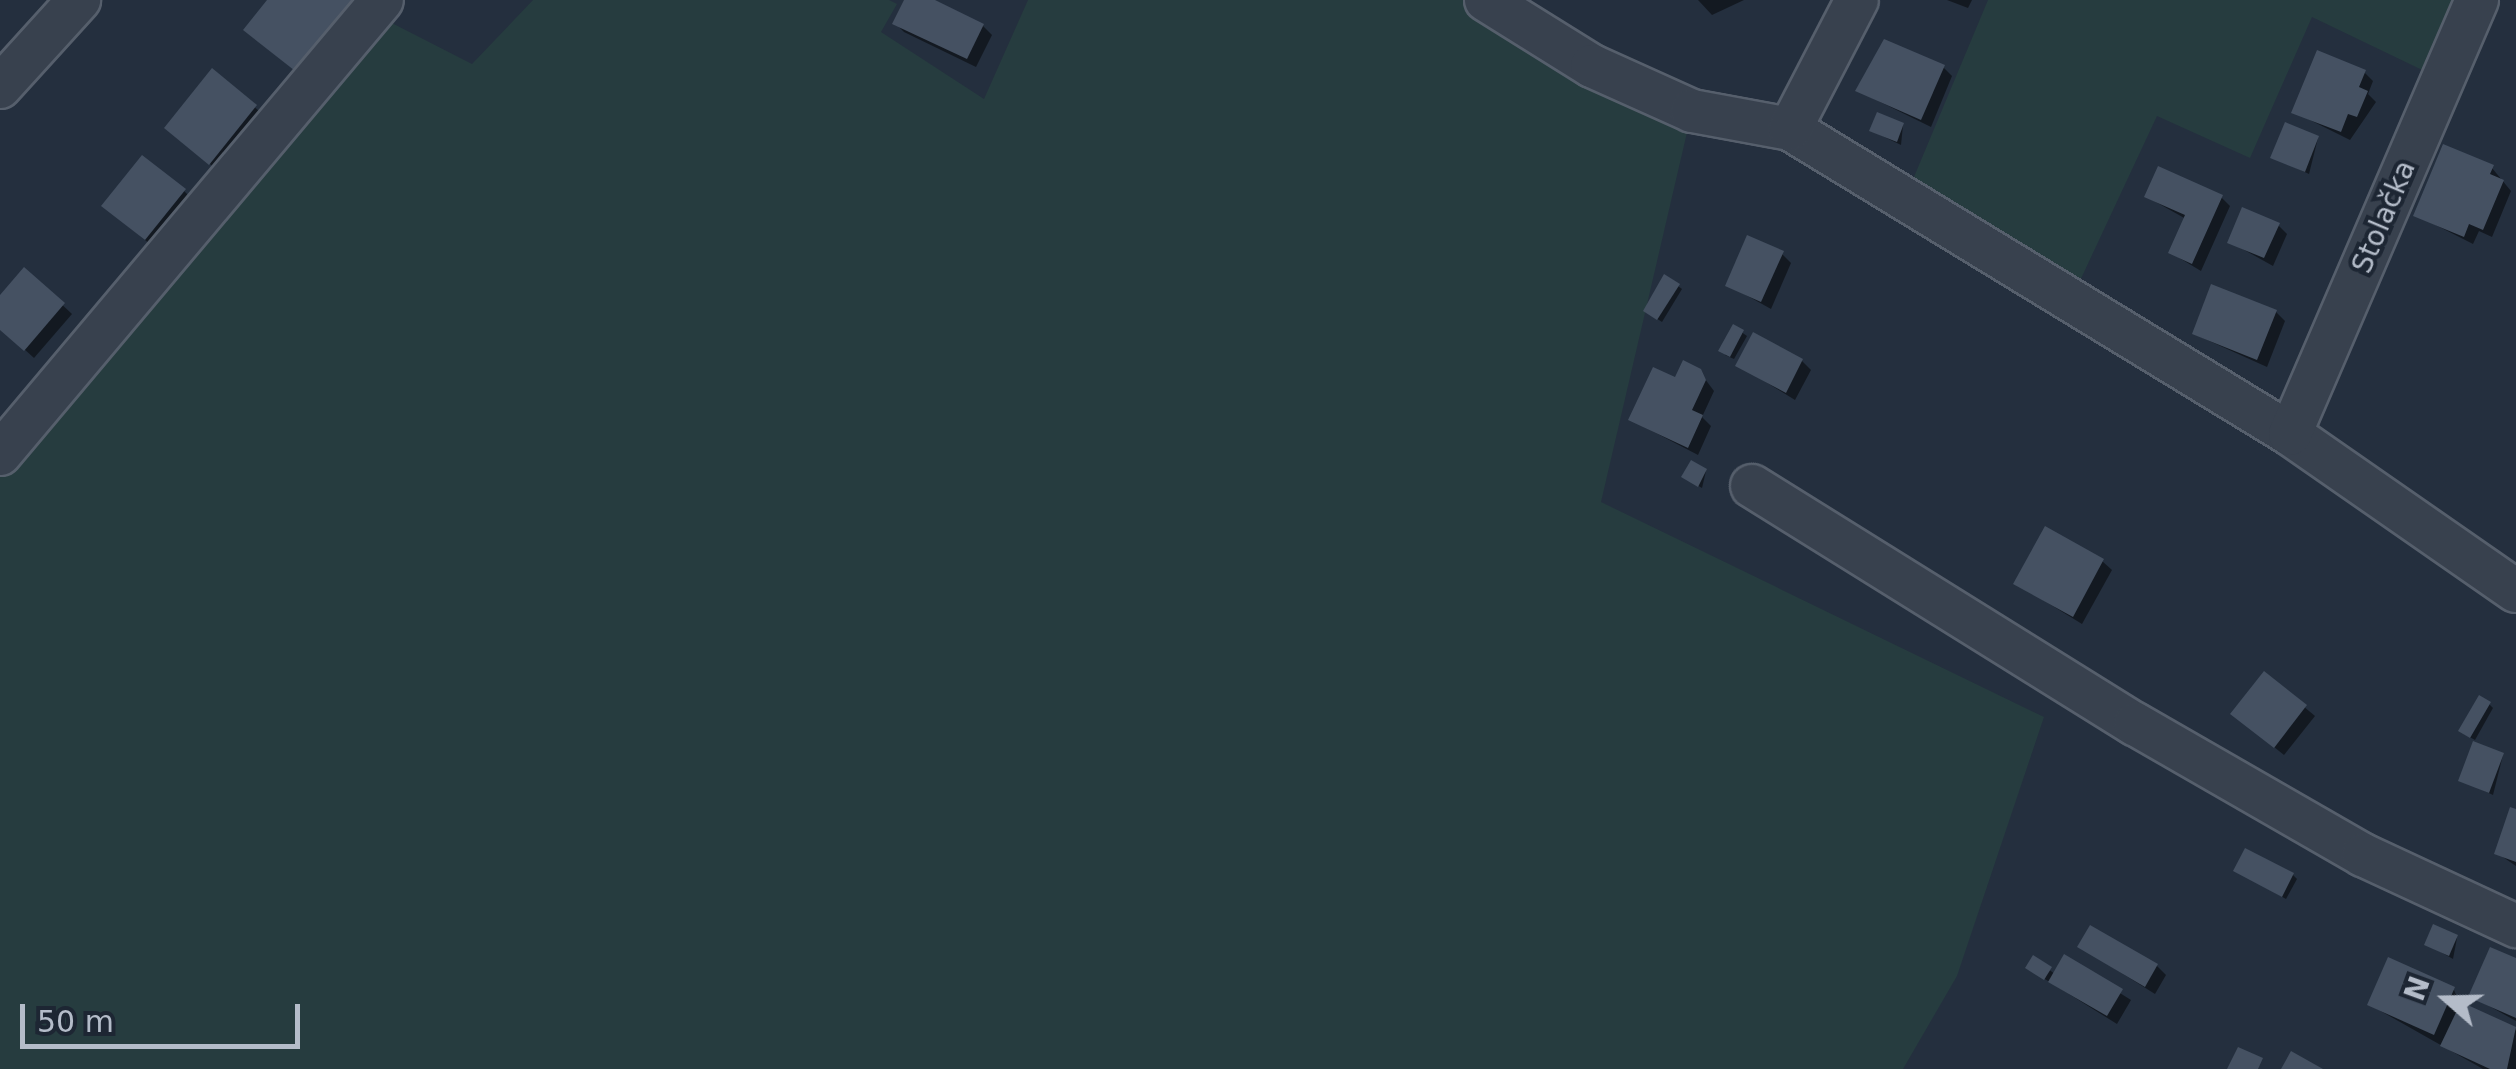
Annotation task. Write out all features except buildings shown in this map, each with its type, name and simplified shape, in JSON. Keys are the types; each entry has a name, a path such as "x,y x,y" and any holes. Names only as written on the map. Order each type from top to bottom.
{"street":[{"path":"0,87 80,0"},
{"path":"0,454 382,0"},
{"path":"1486,0 1592,66 1692,110 1790,129 2290,434 2516,591"},
{"path":"1790,129 1857,0"},
{"name":"Stolačka","path":"2290,434 2477,0"},
{"path":"1752,486 2135,724 2364,856 2516,926"}],"green space":[{"path":"533,0 889,0 897,4 881,32 984,99 1028,0 1486,0 1692,111 1601,502 2044,717 1957,976 1903,1069 0,1069 0,453 384,19 472,64"},
{"path":"1988,0 2477,0 2443,80 2312,17 2250,158 2157,116 2071,300 1906,196"}]}
